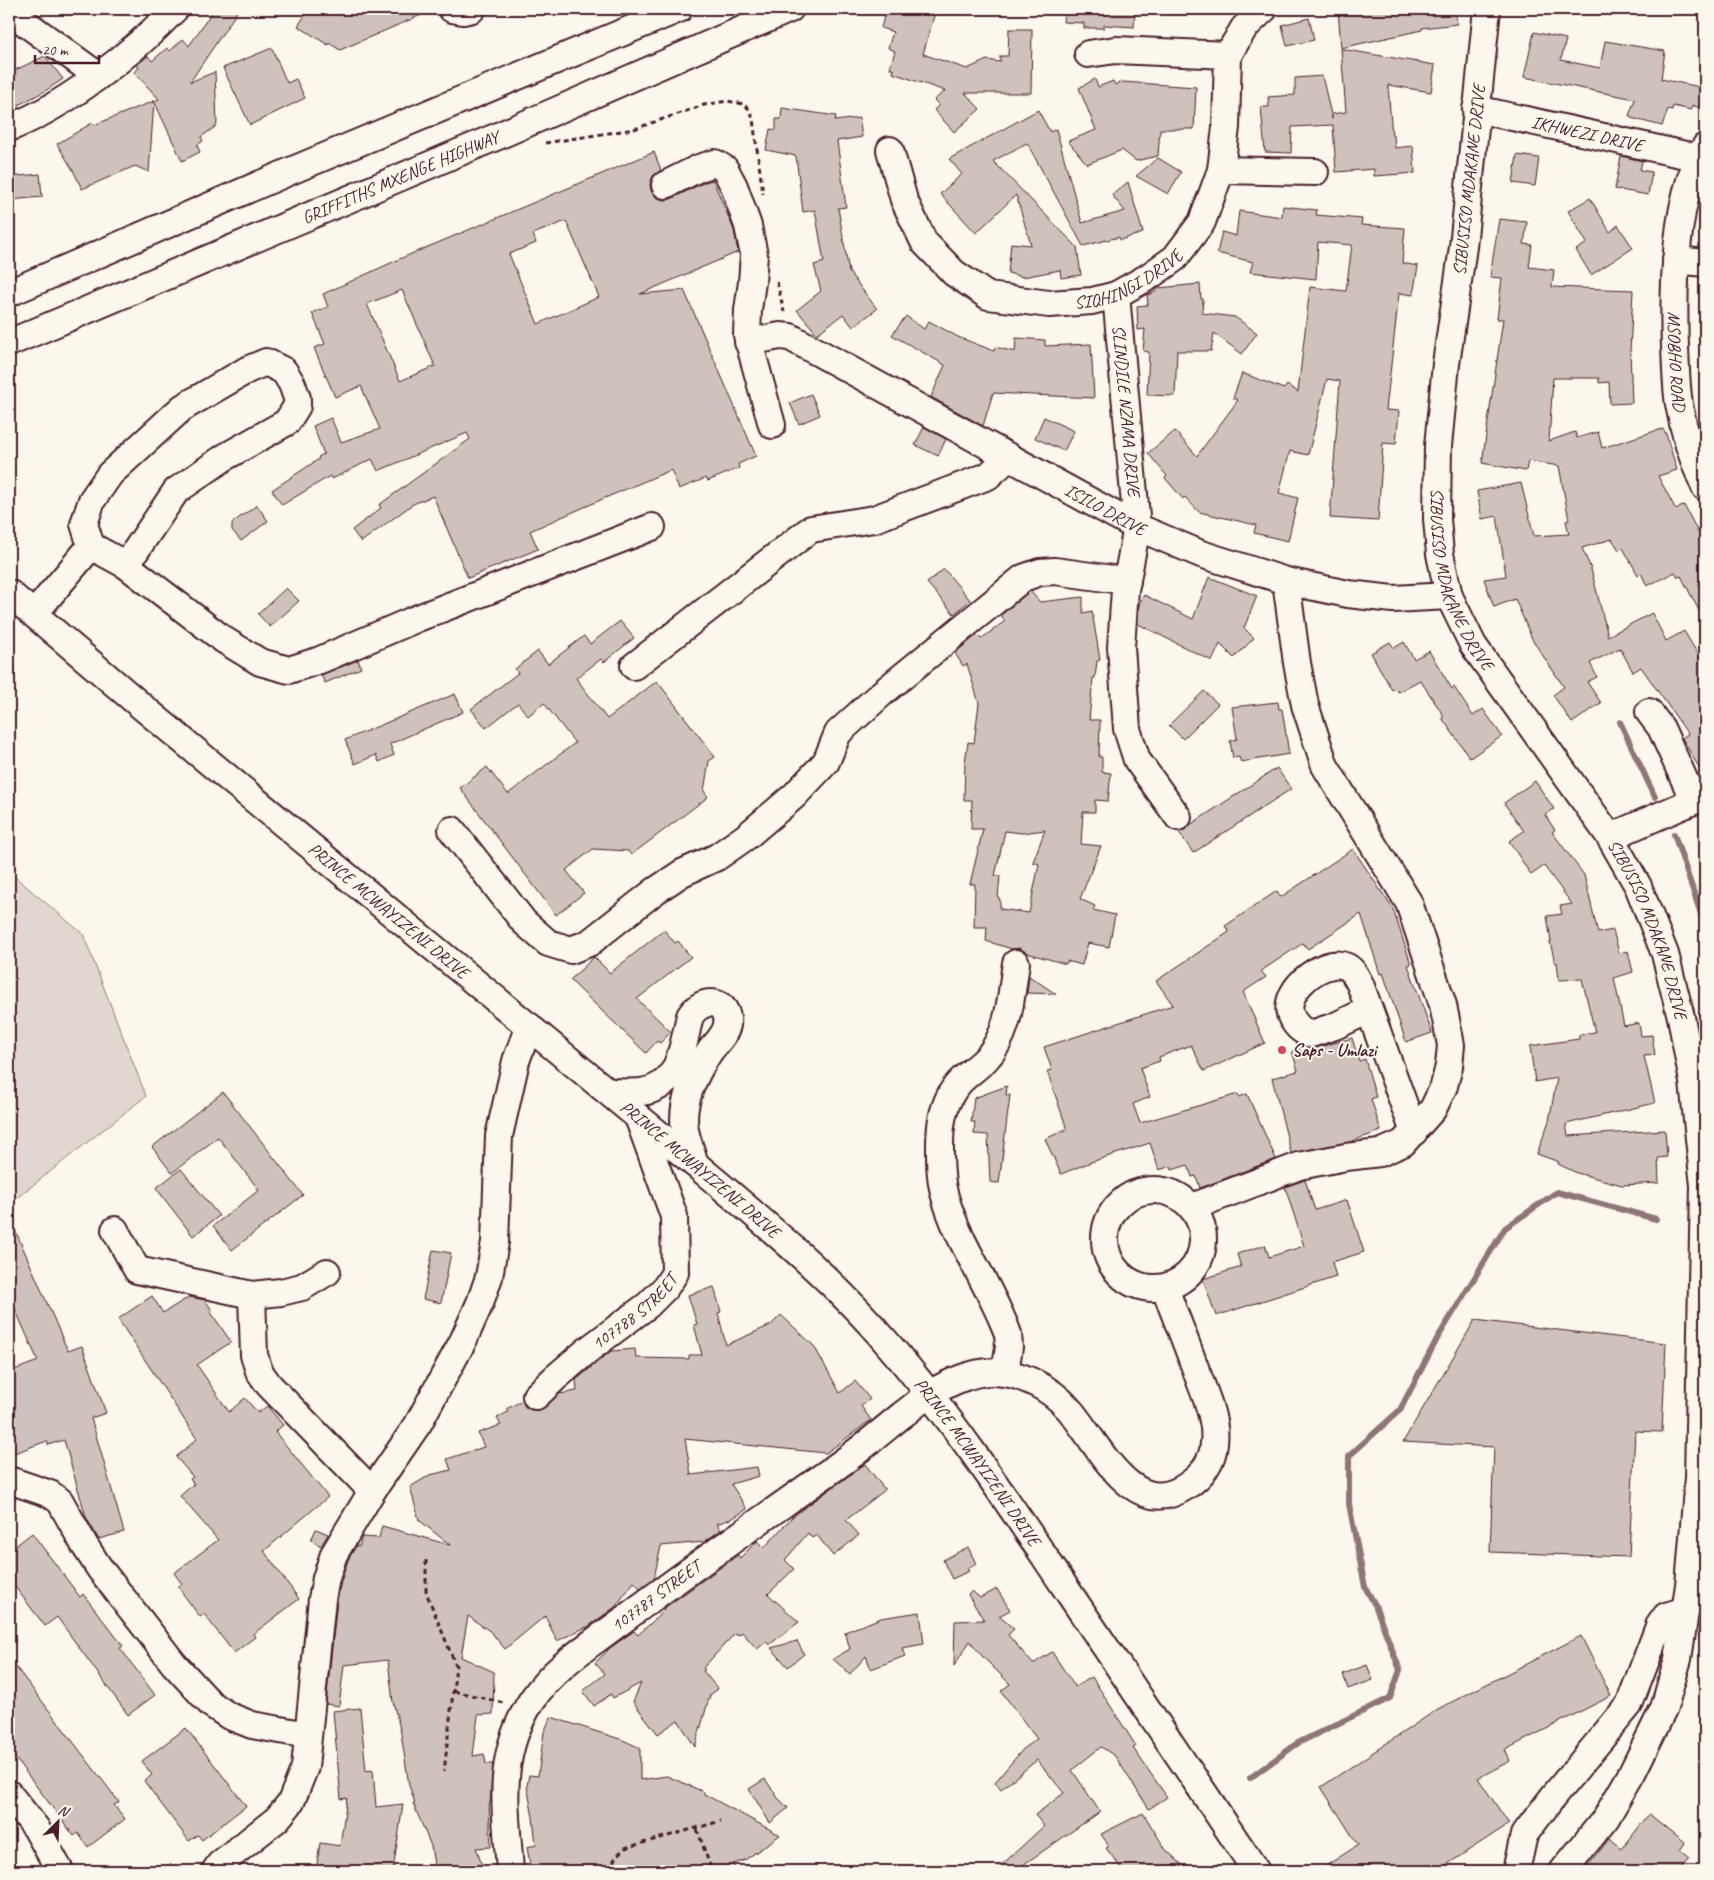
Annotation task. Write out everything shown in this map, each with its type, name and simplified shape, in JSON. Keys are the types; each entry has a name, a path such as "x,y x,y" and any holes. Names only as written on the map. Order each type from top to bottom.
{"street":[{"path":"9,128 66,99 132,49 175,9"},
{"path":"452,9 463,11 472,9"},
{"path":"9,294 291,171 679,9"},
{"name":"GRIFFITHS MXENGE HIGHWAY","path":"9,343 507,132 790,9"},
{"name":"SIQHINGI DRIVE","path":"890,150 904,200 924,242 954,273 988,296 1049,304 1092,301 1116,295 1148,277 1175,258 1202,222 1221,170 1226,126 1228,55 1244,28 1264,9"},
{"name":"SIBUSISO MDAKANE DRIVE","path":"1487,9 1463,247 1446,364 1438,446 1437,519 1440,554 1450,596 1474,645 1610,837 1638,886 1665,954 1681,1016 1693,1082 1704,1186 1698,1477 1689,1585 1678,1659 1664,1708 1632,1773 1606,1818 1563,1871"},
{"path":"9,12 97,76"},
{"path":"1088,54 1116,50 1228,55"},
{"name":"IKHWEZI DRIVE","path":"1476,109 1702,153"},
{"name":"MSOBHO ROAD","path":"1702,153 1690,178 1676,260 1675,323 1679,403 1686,440 1705,487"},
{"path":"666,185 699,168 715,163 725,169 734,186 748,226 754,255 748,310 748,342 772,424"},
{"path":"1221,170 1315,172"},
{"path":"1676,260 1705,263"},
{"name":"SLINDILE NZAMA DRIVE","path":"1116,295 1136,527 1127,581 1121,648 1127,730 1137,760 1178,817"},
{"name":"ISILO DRIVE","path":"748,342 780,336 790,337 1136,527 1201,554 1286,581 1348,594 1393,599 1450,596"},
{"path":"126,565 176,491 226,457 287,422 297,406 297,398 292,384 284,371 266,362 247,370 182,408 161,426 110,474 92,500 84,524 91,546 126,565 224,640 260,662 289,670 320,660 418,618 652,527"},
{"path":"634,666 811,529 874,519 988,476 1009,457"},
{"path":"34,614 91,546"},
{"path":"452,830 524,922 548,943 571,950 589,943 655,891 682,873 717,856 746,836 794,796 826,762 838,733 881,694 1022,578 1040,572 1055,571 1127,581"},
{"path":"1192,1208 1299,1166 1380,1153 1403,1143 1433,1109 1444,1086 1449,1066 1450,1045 1443,1005 1409,903 1325,766 1305,705 1297,663 1286,581"},
{"name":"PRINCE MCWAYIZENI DRIVE","path":"9,592 192,748 696,1164 783,1239 840,1292 888,1343 930,1394 982,1463 1256,1871"},
{"path":"1610,837 1700,798 1650,712"},
{"path":"1005,1372 1009,1347 1008,1334 953,1221 940,1174 940,1134 944,1109 950,1096 959,1082 987,1058 1006,1024 1016,963"},
{"path":"610,1092 642,1092 659,1086 672,1074 682,1054 692,1012 698,1006 707,1003 712,1002 720,1006 727,1018 726,1028 722,1037 698,1070 688,1093 684,1112 685,1130 696,1164"},
{"path":"1369,1010 1414,1132"},
{"path":"215,1871 220,1864 277,1819 291,1802 305,1767 319,1623 326,1578 334,1554 372,1491 418,1424 463,1341 480,1304 489,1277 495,1242 499,1136 516,1061 529,1026"},
{"name":"107788 STREET","path":"536,1396 589,1349 633,1317 655,1298 665,1288 675,1273 674,1216 638,1116"},
{"path":"1147,1190 1164,1190 1180,1196 1192,1208 1201,1222 1204,1238 1201,1255 1193,1270 1181,1281 1165,1288 1149,1288 1134,1284 1120,1276 1110,1263 1104,1248 1104,1232 1109,1216 1118,1204 1132,1194 1147,1190"},
{"path":"115,1230 137,1270 252,1295 281,1292 302,1287 327,1272"},
{"name":"107787 STREET","path":"510,1871 505,1780 509,1754 514,1737 527,1709 554,1673 651,1599 844,1461 930,1394 976,1373 1005,1372 1030,1380 1058,1398 1068,1408 1119,1476 1130,1486 1143,1492 1158,1495 1184,1489 1204,1471 1211,1459 1215,1431 1203,1389 1165,1288"},
{"path":"252,1295 254,1355 259,1370 269,1385 372,1491"},
{"path":"9,1480 50,1494 60,1501 100,1569 174,1664 211,1704 229,1716 252,1725 308,1735"},
{"path":"1516,1871 1524,1835 1629,1705 1659,1626 1666,1616 1686,1610"},
{"path":"9,1794 36,1828 60,1871"}],"path":[{"path":"426,1560 426,1592 456,1666 444,1772"},
{"path":"454,1691 527,1709"},
{"path":"612,1871 613,1861 625,1848 721,1821"},
{"path":"697,1829 712,1871"}],"shaded area":[{"path":"9,872 83,934 146,1096 9,1204"}],"building":[{"path":"214,9 239,9 190,82 215,72 217,123 215,127 201,137 203,141 197,145 200,152 182,161 154,101 159,99 134,72 139,68 137,65 148,56 152,61 167,48 170,51 183,39 189,46"},
{"path":"309,9 435,9 340,50 329,43 328,45 298,26"},
{"path":"886,9 936,9 923,54 967,69 987,60 1000,62 1000,56 1008,56 1009,29 1032,29 1031,93 965,93 980,109 954,132 934,110 939,105 934,100 945,91 893,73 894,70 890,68 895,51 888,48 893,32 881,28"},
{"path":"1064,9 1135,9 1134,27 1104,25 1104,28 1084,28 1084,23 1063,22"},
{"path":"1338,9 1455,9 1457,24 1422,28 1422,30 1341,48"},
{"path":"1309,18 1314,40 1287,46 1282,25"},
{"path":"1534,32 1566,39 1561,60 1600,68 1605,41 1665,51 1661,79 1705,88 1705,110 1692,105 1691,110 1673,106 1672,110 1668,109 1662,126 1629,116 1635,99 1524,77"},
{"path":"272,48 287,83 296,79 305,98 250,125 223,68"},
{"path":"1341,49 1435,65 1431,92 1388,85 1392,136 1394,136 1395,148 1413,146 1415,173 1374,176 1374,169 1336,172 1333,125 1292,127 1291,153 1265,152 1261,107 1269,107 1268,97 1295,95 1295,78 1322,76 1332,119 1332,114 1346,112"},
{"path":"45,56 63,79 9,110 9,73"},
{"path":"1095,79 1098,87 1113,81 1115,85 1122,82 1196,87 1194,129 1160,129 1158,156 1136,161 1122,150 1087,164 1068,141 1096,130 1079,88"},
{"path":"154,101 149,172 135,166 82,189 57,144 92,123 94,125"},
{"path":"782,108 836,116 835,121 859,118 862,137 837,141 846,207 838,208 849,272 877,309 853,327 843,314 817,334 797,310 821,291 814,265 824,262 815,210 803,212 796,156 766,150 770,129 776,130 776,119 781,119"},
{"path":"1038,110 1050,132 1056,129 1082,223 1125,211 1112,195 1128,182 1143,233 1120,240 1119,237 1083,246 1027,143 993,161 1077,247 1081,275 1061,278 1060,270 1023,277 1008,273 1011,243 1031,245 1016,195 976,233 940,194 962,174 949,159"},
{"path":"654,152 661,170 653,176 650,184 651,191 657,198 671,199 713,180 734,230 738,252 640,294 684,290 756,456 738,464 739,468 708,481 706,478 679,489 671,470 530,531 538,549 468,578 433,496 413,504 361,542 352,530 381,508 379,505 470,439 467,433 378,471 372,459 332,479 330,476 282,505 272,490 324,454 313,426 331,418 341,442 380,429 361,386 335,397 314,348 325,344 312,313 328,307 323,294 404,257","holes":["566,221 599,297 538,324 509,254 536,243 533,234","402,290 435,366 400,381 367,304"]},
{"path":"1517,155 1539,158 1535,186 1513,183"},
{"path":"1621,156 1642,161 1640,170 1652,172 1648,195 1615,189"},
{"path":"1158,158 1181,172 1168,194 1136,176"},
{"path":"40,174 42,197 10,200 9,177"},
{"path":"1590,198 1610,232 1618,225 1633,248 1591,275 1576,250 1587,243 1568,211"},
{"path":"1283,206 1317,210 1316,215 1362,219 1361,225 1405,228 1402,263 1418,266 1413,295 1399,293 1386,410 1399,411 1396,444 1383,443 1378,521 1330,518 1340,381 1327,379 1308,455 1290,451 1279,493 1298,498 1288,541 1254,533 1256,525 1199,512 1185,497 1183,499 1165,478 1167,476 1148,453 1175,431 1197,456 1238,400 1233,398 1242,373 1284,389 1287,385 1298,392 1310,287 1346,291 1352,245 1318,242 1316,279 1250,272 1253,262 1217,253 1222,232 1236,236 1239,211 1282,217"},
{"path":"1499,219 1527,222 1524,244 1532,245 1529,267 1554,270 1552,287 1633,290 1630,352 1632,403 1610,404 1609,382 1599,383 1599,378 1553,378 1549,441 1575,432 1577,438 1598,432 1602,448 1663,429 1666,434 1677,470 1658,476 1676,510 1684,505 1705,546 1705,622 1681,576 1678,577 1675,572 1647,586 1641,573 1638,575 1623,548 1619,550 1612,539 1582,548 1591,569 1608,636 1652,613 1666,641 1684,631 1705,666 1705,778 1682,738 1688,734 1641,667 1633,672 1620,648 1590,663 1597,677 1587,682 1601,703 1572,723 1553,695 1564,687 1533,641 1515,599 1494,607 1484,579 1506,576 1497,516 1482,519 1477,491 1521,483 1534,536 1569,534 1566,521 1569,520 1559,466 1528,461 1526,471 1482,463 1503,319 1497,319 1502,278 1490,277"},
{"path":"1200,284 1201,299 1203,299 1202,313 1235,317 1257,333 1242,354 1214,333 1211,351 1177,351 1175,396 1147,395 1149,352 1143,351 1145,329 1138,330 1137,306 1148,305 1147,295 1155,292 1158,288"},
{"path":"906,316 924,329 929,321 958,337 994,351 995,347 1015,352 1016,338 1045,340 1045,346 1091,344 1094,398 993,393 983,426 931,397 945,365 892,335"},
{"path":"811,394 820,415 799,424 790,403"},
{"path":"1044,417 1074,431 1064,451 1035,438"},
{"path":"924,427 946,439 938,456 915,445"},
{"path":"257,505 268,521 241,541 232,530 232,523"},
{"path":"944,569 970,600 954,614 927,583"},
{"path":"1209,577 1257,596 1244,628 1254,638 1234,658 1220,644 1212,661 1138,624 1139,604 1144,595 1193,619"},
{"path":"286,588 299,601 270,627 258,614"},
{"path":"1030,591 1040,602 1083,597 1083,613 1092,611 1100,660 1097,661 1095,678 1093,678 1089,720 1100,720 1099,757 1102,757 1102,772 1111,773 1108,801 1095,800 1095,812 1083,812 1081,844 1101,846 1080,899 1095,906 1093,910 1115,915 1109,947 1088,943 1082,965 1067,961 1066,964 1027,953 1019,948 1012,949 986,941 987,927 974,927 975,884 970,884 983,829 971,829 972,800 964,800 965,762 968,742 974,743 979,703 967,664 963,666 955,653 977,635 981,639 1005,621 1001,615","holes":["1045,830 1033,862 1039,864 1029,913 1000,909 1000,899 998,898 1000,876 995,876 1005,831 1022,833"]},
{"path":"620,621 634,638 604,662 601,659 576,678 607,719 657,681 715,757 709,761 704,791 708,797 631,855 628,851 593,849 566,870 584,893 556,915 460,788 487,767 508,794 575,743 544,703 528,716 518,703 486,728 471,709 518,673 515,669 538,651 548,664 584,636 590,644"},
{"path":"1390,642 1394,648 1404,642 1414,659 1429,651 1452,689 1454,687 1473,716 1483,709 1502,736 1470,758 1442,718 1444,716 1420,680 1398,692 1395,688 1392,690 1371,653"},
{"path":"358,660 361,668 325,683 321,675"},
{"path":"1204,691 1218,704 1183,739 1169,725"},
{"path":"455,694 463,712 390,744 394,755 379,762 376,755 355,764 345,740"},
{"path":"1278,702 1279,709 1282,709 1289,754 1241,762 1239,757 1233,758 1230,741 1237,739 1232,707"},
{"path":"1277,768 1291,789 1193,853 1179,832"},
{"path":"1535,781 1554,809 1545,815 1555,830 1552,832 1584,875 1598,933 1613,930 1619,953 1628,951 1633,972 1614,978 1624,1026 1639,1023 1641,1036 1652,1035 1655,1055 1644,1056 1655,1103 1566,1124 1568,1136 1665,1130 1667,1157 1658,1158 1659,1183 1622,1185 1577,1173 1558,1164 1559,1162 1537,1154 1549,1121 1557,1078 1535,1082 1530,1046 1579,1039 1579,1035 1595,1032 1582,979 1559,980 1557,962 1555,963 1550,942 1547,916 1562,914 1560,906 1572,904 1544,866 1531,875 1509,841 1524,831 1504,803"},
{"path":"1353,849 1393,909 1411,964 1408,965 1432,1033 1406,1042 1383,973 1380,974 1361,914 1308,949 1303,943 1261,971 1266,977 1243,992 1265,1043 1204,1071 1191,1045 1159,1057 1160,1061 1140,1068 1150,1097 1133,1104 1140,1123 1238,1094 1239,1097 1247,1094 1276,1159 1200,1188 1196,1176 1192,1177 1188,1165 1172,1170 1171,1166 1159,1170 1150,1143 1061,1174 1045,1139 1067,1129 1047,1071 1052,1070 1044,1047 1173,1005 1156,981 1229,932 1225,926 1277,891 1281,897"},
{"path":"664,930 675,943 678,941 691,957 637,999 671,1032 660,1043 657,1041 646,1053 570,980 594,957 610,973"},
{"path":"1029,976 1056,994 1027,993"},
{"path":"1352,1038 1359,1061 1365,1059 1376,1097 1371,1099 1381,1131 1349,1142 1291,1153 1272,1078 1298,1071 1292,1051 1303,1047 1316,1048"},
{"path":"1007,1086 1006,1095 1010,1095 999,1183 990,1182 988,1135 974,1134 975,1122 971,1122 974,1098"},
{"path":"223,1092 303,1195 232,1250 213,1226 259,1190 218,1137 172,1173 152,1147"},
{"path":"181,1169 219,1216 193,1236 156,1188"},
{"path":"1305,1180 1315,1210 1347,1200 1364,1252 1332,1262 1336,1277 1216,1316 1203,1279 1241,1267 1237,1254 1265,1245 1269,1257 1304,1246 1285,1187"},
{"path":"9,1216 68,1351 82,1346 106,1413 91,1418 124,1532 98,1538 86,1517 64,1440 48,1445 47,1441 9,1455 9,1372 38,1361 9,1295"},
{"path":"433,1250 451,1253 441,1303 423,1299"},
{"path":"714,1287 721,1312 718,1313 726,1345 771,1325 781,1315 814,1346 840,1393 855,1381 870,1399 861,1406 871,1420 826,1453 685,1439 691,1475 757,1467 759,1476 731,1484 747,1509 733,1518 717,1524 721,1530 704,1542 661,1546 654,1578 640,1588 634,1582 615,1607 586,1628 557,1641 545,1616 505,1649 491,1632 468,1616 461,1657 494,1672 493,1714 478,1715 473,1756 484,1754 486,1764 493,1764 489,1804 491,1847 476,1848 484,1871 435,1871 431,1846 413,1803 415,1803 409,1785 401,1733 393,1702 388,1660 344,1665 339,1706 326,1704 337,1601 348,1560 356,1546 359,1547 362,1537 379,1538 382,1526 450,1545 419,1520 410,1487 430,1475 451,1470 447,1459 484,1447 478,1433 501,1425 497,1418 508,1412 506,1409 522,1401 525,1407 531,1410 540,1410 559,1394 577,1391 576,1380 611,1351 635,1349 636,1358 689,1359 689,1355 702,1355 694,1325 697,1324 688,1295"},
{"path":"152,1296 163,1313 189,1297 205,1300 212,1310 210,1311 231,1342 197,1365 229,1412 245,1398 258,1413 267,1406 283,1425 275,1432 328,1497 264,1551 299,1599 253,1634 255,1637 234,1653 204,1614 200,1617 178,1587 182,1584 174,1573 218,1540 180,1496 194,1484 190,1479 193,1477 176,1457 197,1439 118,1319"},
{"path":"1475,1320 1666,1343 1662,1432 1635,1431 1629,1557 1490,1552 1494,1447 1403,1442"},
{"path":"865,1464 885,1490 846,1520 859,1535 833,1556 817,1535 812,1538 808,1533 785,1560 794,1569 768,1594 799,1622 769,1645 766,1642 757,1649 742,1632 739,1635 735,1633 703,1668 705,1670 703,1671 718,1689 710,1695 695,1747 678,1720 658,1734 633,1702 641,1683 613,1698 611,1694 594,1706 583,1691 605,1674 595,1663 610,1648 634,1631 638,1635 664,1611 663,1609 738,1555 740,1558 757,1541 764,1548 792,1517"},
{"path":"316,1529 328,1534 321,1546 311,1540"},
{"path":"32,1533 80,1597 83,1594 123,1646 120,1648 155,1695 128,1715 57,1617 45,1626 9,1579 9,1551"},
{"path":"968,1547 976,1564 967,1568 969,1571 952,1579 943,1560"},
{"path":"997,1589 1010,1610 999,1616 1014,1629 1008,1635 1033,1664 1052,1652 1075,1687 1092,1677 1136,1746 1133,1748 1167,1797 1149,1809 1115,1756 1101,1747 1072,1770 1100,1812 1014,1871 995,1871 1044,1826 1035,1815 1064,1793 1037,1760 1001,1789 995,1782 1025,1747 1037,1739 1001,1691 1010,1684 970,1641 954,1666 955,1621 984,1620 968,1595 972,1591 980,1598"},
{"path":"920,1612 924,1644 902,1648 905,1656 871,1669 866,1656 850,1674 833,1659 850,1649 845,1632 881,1618"},
{"path":"1581,1636 1611,1696 1505,1750 1510,1761 1478,1778 1509,1824 1437,1871 1318,1871 1358,1845 1321,1787 1438,1709"},
{"path":"797,1641 804,1654 788,1667 771,1648"},
{"path":"9,1658 119,1802 114,1805 125,1819 88,1847 78,1833 74,1836 9,1750"},
{"path":"1367,1665 1373,1680 1348,1689 1343,1674"},
{"path":"360,1708 366,1771 373,1770 376,1807 403,1804 393,1871 316,1871 320,1843 340,1846 347,1798 341,1799 333,1711"},
{"path":"551,1717 623,1740 640,1748 640,1780 667,1776 704,1792 704,1794 780,1835 745,1860 733,1864 736,1871 531,1871 527,1847 536,1845 527,1786 529,1775 538,1776 544,1732"},
{"path":"186,1728 246,1806 202,1840 198,1835 189,1841 144,1781 152,1775 142,1761"},
{"path":"765,1779 778,1798 788,1808 770,1823 749,1789"},
{"path":"1143,1813 1166,1850 1189,1871 1123,1871 1106,1848 1109,1846 1101,1834"},
{"path":"1649,1814 1685,1843 1680,1850 1690,1858 1679,1871 1584,1871 1609,1839 1622,1849"}],"waterway":[{"path":"1620,722 1655,797"},
{"path":"1674,834 1705,926"},
{"path":"1250,1778 1298,1743 1390,1698 1400,1670 1375,1605 1365,1587 1349,1504 1349,1456 1400,1410 1437,1339 1505,1228 1557,1192 1656,1219"},
{"path":"1703,1871 1705,1862"}],"place":[{"name":"Saps - Umlazi","path":"1282,1050"}]}
